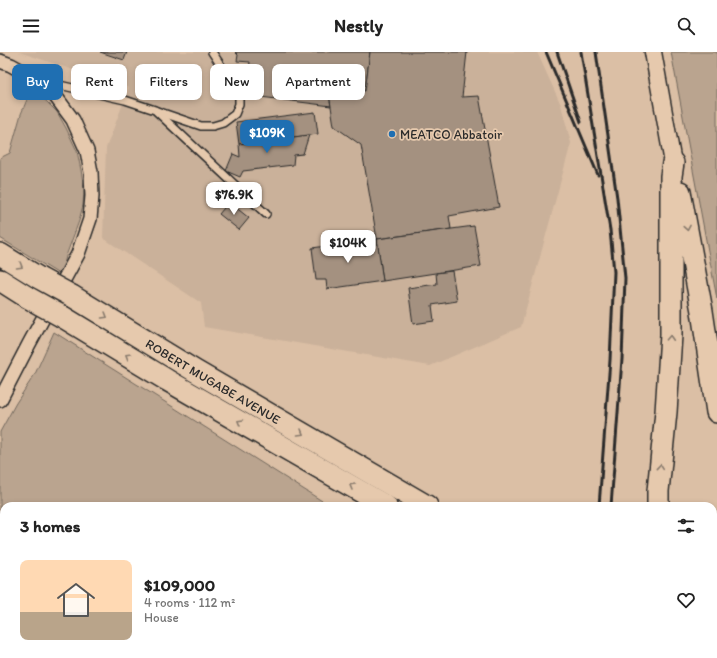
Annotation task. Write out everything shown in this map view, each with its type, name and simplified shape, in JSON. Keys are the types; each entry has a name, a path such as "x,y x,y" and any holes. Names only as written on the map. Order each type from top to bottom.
{"main road":[{"path":"673,163 683,207 702,311 717,412"},
{"path":"658,502 666,412 670,335 670,190 673,163"},
{"name":"ROBERT MUGABE AVENUE","path":"0,254 195,371 420,502"},
{"name":"ROBERT MUGABE AVENUE","path":"0,280 167,380 379,502"}],"street":[{"path":"653,52 673,163"},
{"path":"0,60 12,65"},
{"path":"0,400 4,384 29,344 78,254 90,219 92,196 91,172 87,151 73,120 58,100"}],"lane":[{"path":"63,85 125,100 202,126 223,124 235,114 239,104 239,93 212,52"},
{"path":"155,110 266,214"}],"shaded area":[{"path":"19,52 537,52 561,105 571,143 521,327 430,366 204,327 201,303 103,238 106,148 124,100 127,100 129,88 127,87 127,64 71,64 71,69 63,66 63,64 56,64"},
{"path":"671,52 717,52 717,299"},
{"path":"27,100 45,100 57,112 77,151 84,189 83,205 63,269 59,274 0,238 0,158 10,153 21,114"},
{"path":"54,332 324,502 0,502 0,432 16,403 35,374"}],"building":[{"path":"100,52 127,52 124,60"},
{"path":"235,52 370,52 365,91 365,64 272,64 272,98 264,97 264,64 250,64 250,62 237,61 238,55"},
{"path":"370,52 467,52 462,97 479,96 499,207 449,216 451,229 377,239 361,145 334,126 330,100 365,100"},
{"path":"284,100 330,100 331,106"},
{"path":"315,112 318,134 239,144 236,122"},
{"path":"309,135 303,154 294,155 293,165 243,171 240,177 226,171 233,154 240,157 239,144"},
{"path":"229,202 249,218 239,230 219,214"},
{"path":"474,226 481,266 383,281 377,239"},
{"path":"377,239 383,281 327,289 326,280 316,280 312,248"},
{"path":"452,271 457,301 432,305 434,321 413,324 408,288 437,284 436,273"}],"railway":[{"path":"546,52 598,175"},
{"path":"557,52 581,122"},
{"path":"581,52 610,230 614,272 610,360 599,502"},
{"path":"596,52 617,198 625,278 622,359 611,502"}],"place":[{"name":"MEATCO Abbatoir","path":"392,134"}]}
